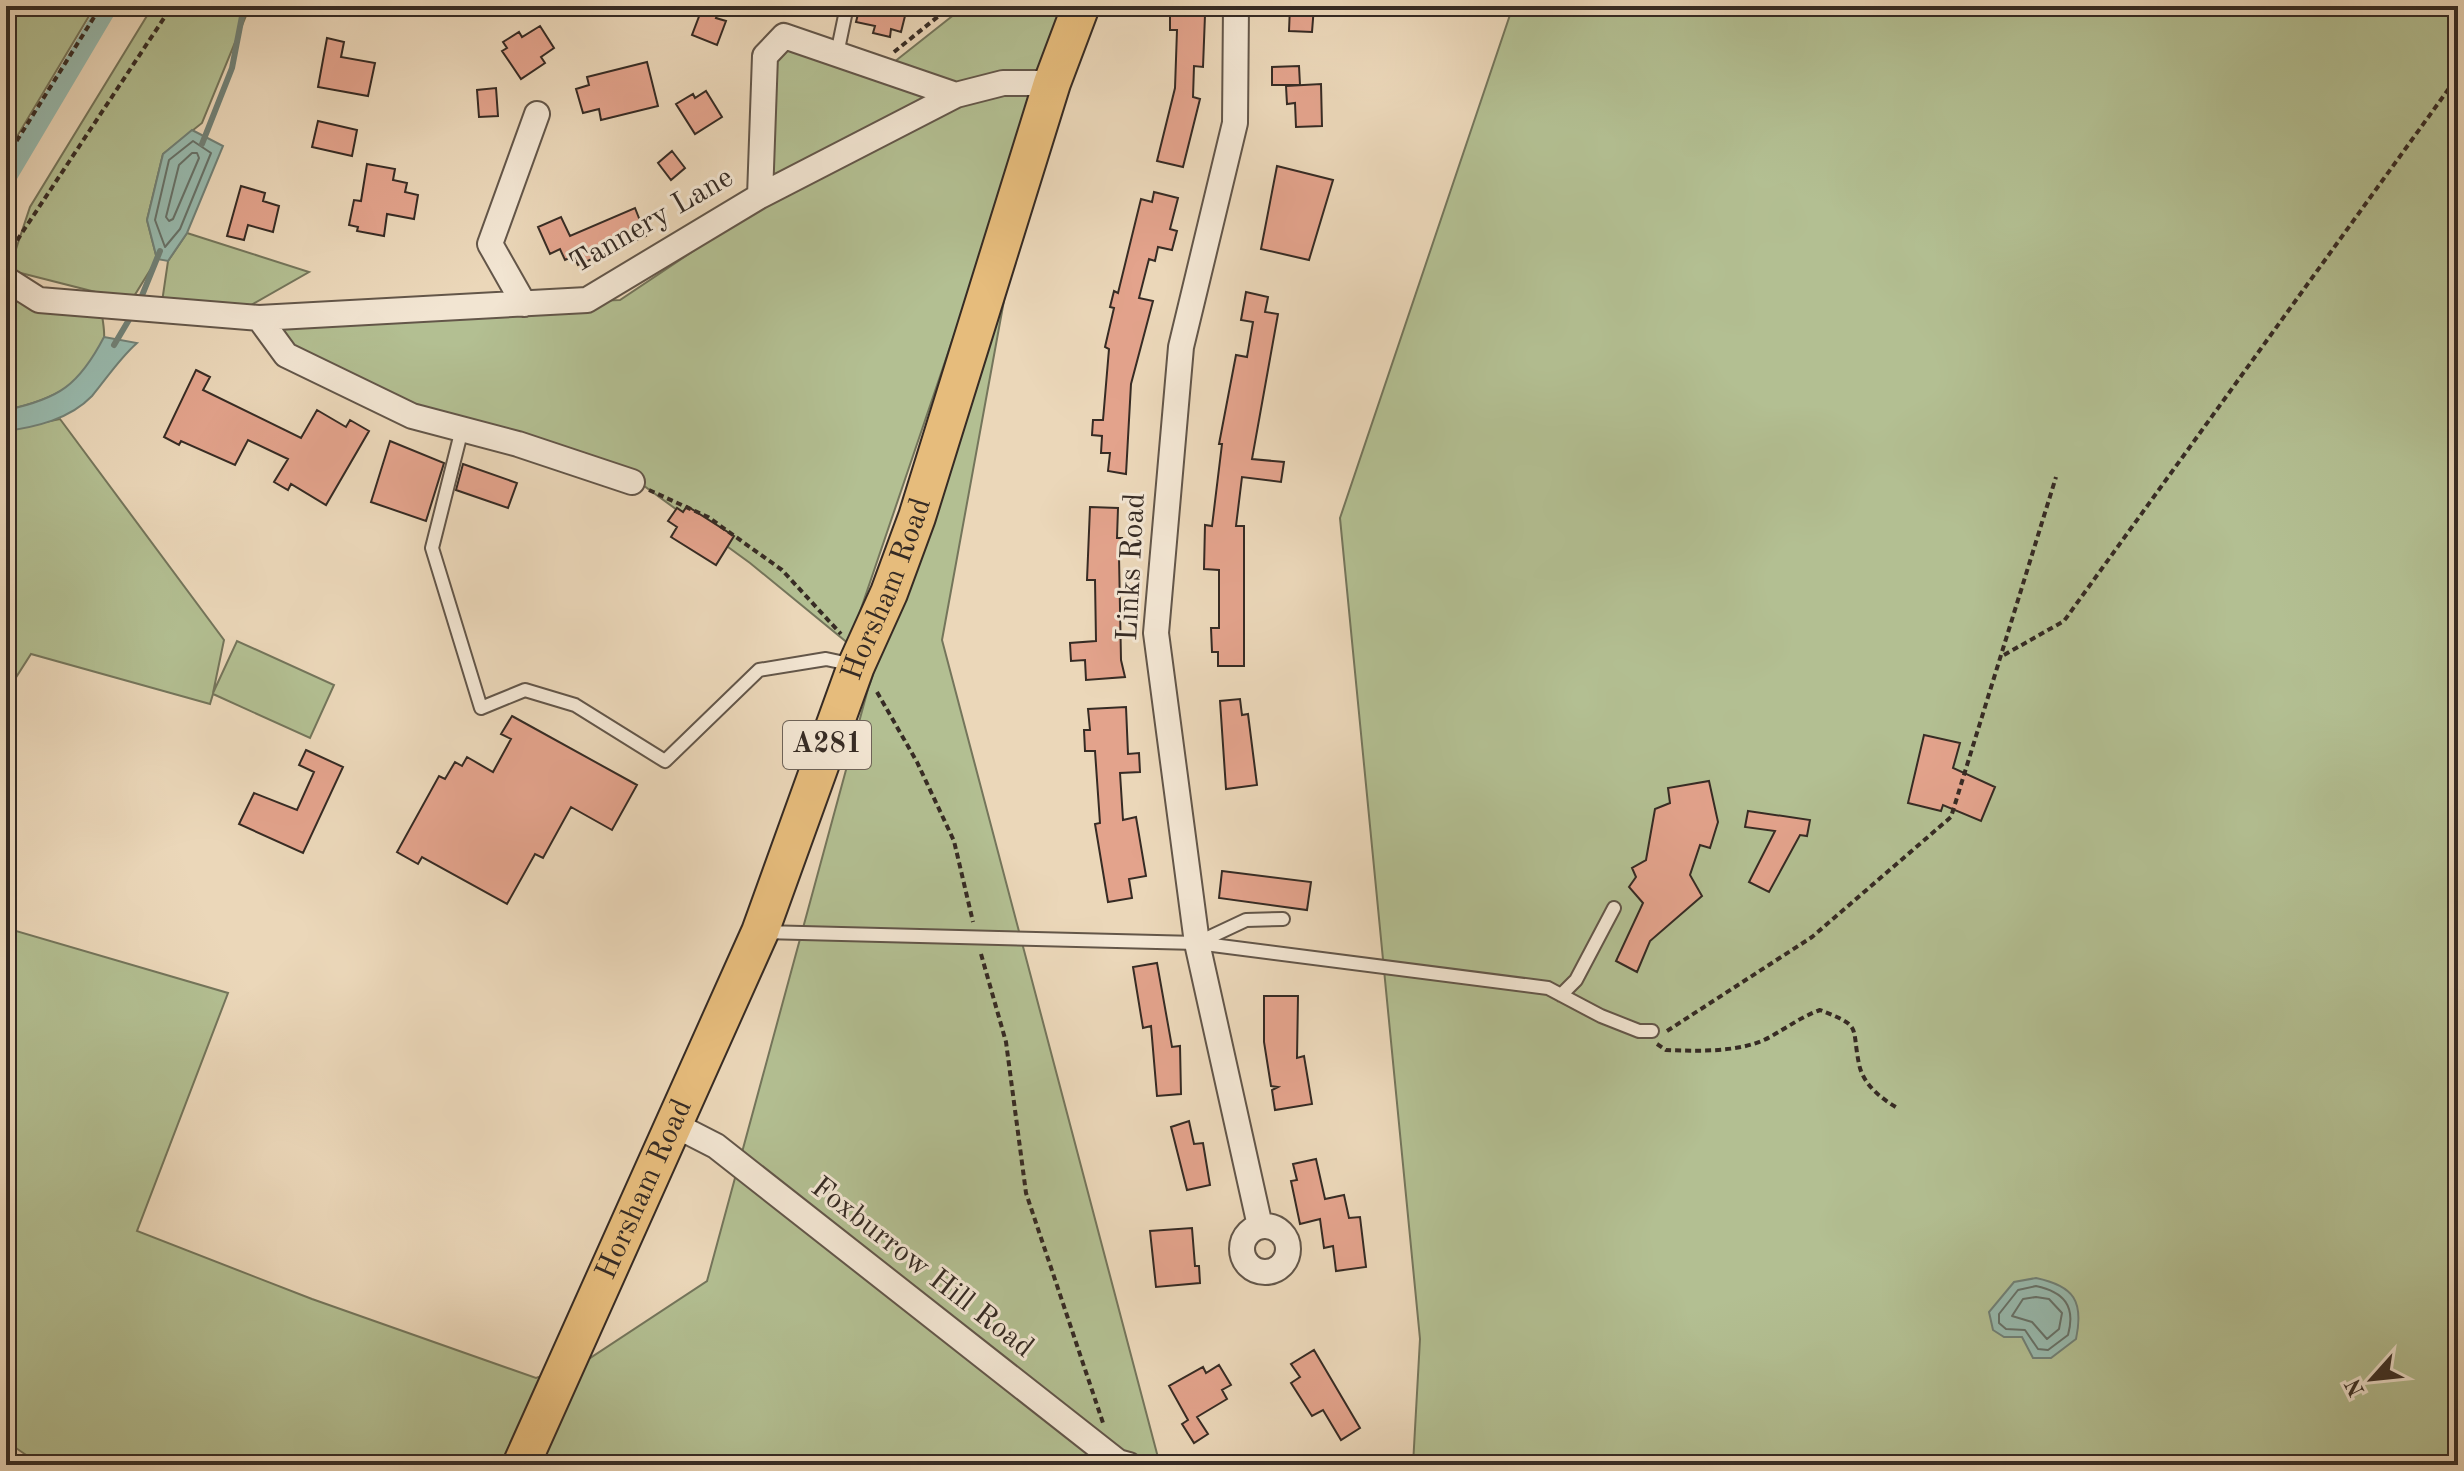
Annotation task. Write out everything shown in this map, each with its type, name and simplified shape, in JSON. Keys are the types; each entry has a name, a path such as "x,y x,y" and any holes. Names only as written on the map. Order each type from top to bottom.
{"main road":[{"name":"Horsham Road","path":"521,1465 760,932 858,661 917,517 1052,83 1081,6"}],"street":[{"name":"Links Road","path":"1236,6 1235,123 1181,347 1156,633 1197,943 1260,1226"},
{"path":"760,196 765,56 784,36 956,95"},
{"name":"Tannery Lane","path":"6,279 39,300 259,318 587,300 760,196 956,95 1003,83 1052,83"},
{"path":"524,304 490,244 537,114"},
{"path":"259,318 286,355 412,416 518,444 632,482"},
{"name":"Foxburrow Hill Road","path":"673,1124 716,1146 1124,1464"}],"lane":[{"path":"837,54 847,6"},
{"path":"462,429 432,548 481,708 525,690 575,705 665,761 759,670 791,662 826,659 858,661"},
{"path":"1561,995 1576,980 1614,908"},
{"path":"1197,943 1246,920 1283,919"},
{"path":"760,932 1197,943 1548,988 1645,1031"}],"path":[{"path":"6,158 101,6"},
{"path":"6,257 172,6"},
{"path":"875,67 951,6"},
{"path":"2004,655 2064,621 2458,76"},
{"path":"1645,1031 1671,1031 1812,937 1890,874 1951,817 2004,655 2056,477"},
{"path":"632,482 708,517 782,570 858,661 954,841 1006,1042 1026,1193 1077,1353 1124,1464"},
{"path":"1645,1031 1666,1050 1728,1048 1768,1038 1795,1019 1820,1010 1846,1020 1858,1037 1859,1066 1876,1095 1899,1109"}],"green space":[{"path":"6,6 95,6 6,155"},
{"path":"153,6 250,6 202,123 163,154 147,220 157,259 131,301 9,270 30,207"},
{"path":"965,6 1066,6 849,644 750,563 618,467 440,427 280,361 252,312 620,300 765,203 775,47 884,70"},
{"path":"1513,6 2458,6 2458,1465 1413,1465 1420,1339 1340,518"},
{"path":"187,233 309,272 251,305 162,302 168,261"},
{"path":"6,295 31,308 102,312 104,338 99,354 90,367 66,388 37,402 6,410"},
{"path":"1005,295 942,640 1160,1465 41,1465 10,1444 6,1449 6,928 228,993 137,1231 312,1299 536,1378 584,1362 707,1281 868,689"},
{"path":"60,419 224,640 213,693 237,641 334,685 310,738 213,694 210,704 31,654 6,693 6,430"}],"water":[{"path":"192,130 223,146 187,233 168,261 157,259 147,220 163,154"},
{"path":"104,337 137,343 92,396 74,411 52,421 6,431 6,410 40,401 66,387 86,367"},
{"path":"2036,1278 2067,1291 2077,1305 2076,1339 2051,1358 2033,1358 2022,1337 2004,1337 1993,1330 1989,1312 2014,1282"}],"building":[{"path":"703,6 719,11 716,18 726,21 717,45 692,35"},
{"path":"860,6 905,16 901,32 891,29 890,37 873,33 875,26 856,22"},
{"path":"1290,6 1314,6 1312,32 1289,31"},
{"path":"1170,14 1205,15 1203,67 1194,66 1193,97 1200,99 1183,167 1157,161 1175,88 1177,30 1170,30"},
{"path":"540,26 554,48 541,57 545,63 521,79 502,51 507,48 503,42 519,32 522,37"},
{"path":"327,38 344,42 341,57 375,63 368,96 318,87"},
{"path":"647,62 658,106 601,120 599,109 583,113 576,89 589,85 587,77"},
{"path":"1299,66 1300,85 1272,85 1272,67"},
{"path":"1321,84 1322,126 1296,127 1295,103 1287,104 1286,86"},
{"path":"496,88 498,116 479,117 477,90"},
{"path":"706,91 722,117 695,134 676,104 693,94 695,98"},
{"path":"318,121 357,130 352,156 312,147"},
{"path":"672,151 685,168 671,180 658,163"},
{"path":"367,164 395,169 393,180 407,183 405,192 418,195 414,219 387,214 384,236 357,231 358,227 349,225 354,200 361,201"},
{"path":"1277,166 1333,180 1309,260 1261,249"},
{"path":"241,186 265,193 263,201 279,206 273,232 248,225 244,240 227,236"},
{"path":"1154,192 1178,198 1170,229 1177,231 1172,250 1158,247 1155,261 1149,259 1139,298 1153,301 1131,384 1126,474 1108,471 1110,453 1101,453 1102,436 1092,435 1093,420 1103,420 1109,349 1105,347 1114,308 1110,307 1114,291 1118,293 1141,199 1152,202"},
{"path":"635,208 646,236 578,265 574,256 565,260 560,249 550,254 538,227 561,217 570,236"},
{"path":"1246,292 1268,297 1265,312 1278,314 1252,459 1284,462 1281,482 1242,477 1236,526 1244,526 1244,666 1218,666 1218,652 1212,652 1211,628 1219,628 1219,570 1204,569 1205,525 1212,526 1222,444 1219,444 1236,355 1247,357 1253,322 1241,320"},
{"path":"196,370 210,377 203,390 301,438 317,410 346,427 350,420 369,431 326,505 291,484 288,490 274,482 288,459 248,440 235,465 181,441 179,445 164,437"},
{"path":"390,441 444,463 426,521 371,502"},
{"path":"463,464 517,483 508,508 456,490"},
{"path":"687,506 734,536 716,565 671,537 677,527 668,521 677,508 683,512"},
{"path":"1090,507 1118,508 1117,538 1122,538 1119,556 1121,660 1125,677 1086,680 1085,660 1071,661 1070,643 1096,641 1095,580 1087,580"},
{"path":"1240,699 1242,715 1248,714 1257,785 1226,789 1220,701"},
{"path":"1126,707 1128,754 1139,753 1140,772 1120,773 1123,820 1136,817 1146,876 1129,879 1132,898 1108,902 1095,824 1100,823 1095,751 1085,751 1084,730 1090,730 1088,709"},
{"path":"512,716 637,785 612,830 571,807 543,858 535,854 507,904 422,857 418,864 397,852 439,776 445,779 455,762 462,766 467,757 493,772 511,739 501,734"},
{"path":"1924,735 1960,743 1953,768 1995,787 1981,821 1943,805 1941,811 1908,803"},
{"path":"306,750 343,767 303,853 239,824 254,793 297,810 314,772 299,765"},
{"path":"1709,781 1718,822 1710,848 1700,845 1690,875 1702,896 1650,941 1637,972 1616,961 1643,903 1629,887 1636,877 1632,868 1646,860 1655,809 1670,803 1668,788"},
{"path":"1748,811 1810,820 1807,836 1800,835 1769,892 1749,882 1775,831 1745,827"},
{"path":"1222,871 1311,882 1307,910 1219,898"},
{"path":"1157,963 1172,1047 1180,1046 1181,1094 1157,1096 1151,1026 1143,1028 1133,967"},
{"path":"1264,996 1298,996 1297,1058 1304,1056 1312,1104 1275,1110 1272,1090 1278,1087 1271,1086 1264,1042"},
{"path":"1189,1121 1194,1144 1203,1143 1210,1185 1187,1190 1171,1127"},
{"path":"1316,1159 1325,1199 1344,1195 1349,1218 1360,1217 1366,1267 1336,1271 1333,1246 1324,1248 1320,1219 1300,1224 1291,1181 1297,1180 1293,1164"},
{"path":"1192,1228 1195,1266 1199,1266 1200,1283 1156,1287 1150,1231"},
{"path":"1314,1350 1360,1428 1341,1440 1323,1410 1312,1416 1291,1383 1300,1377 1291,1364"},
{"path":"1219,1365 1231,1385 1222,1390 1227,1399 1197,1417 1208,1434 1194,1443 1182,1424 1188,1420 1169,1386 1203,1367 1206,1373"}],"waterway":[{"path":"6,178 108,6"},
{"path":"202,144 232,68 244,6"},
{"path":"139,303 160,251"},
{"path":"114,345 133,313"}]}
